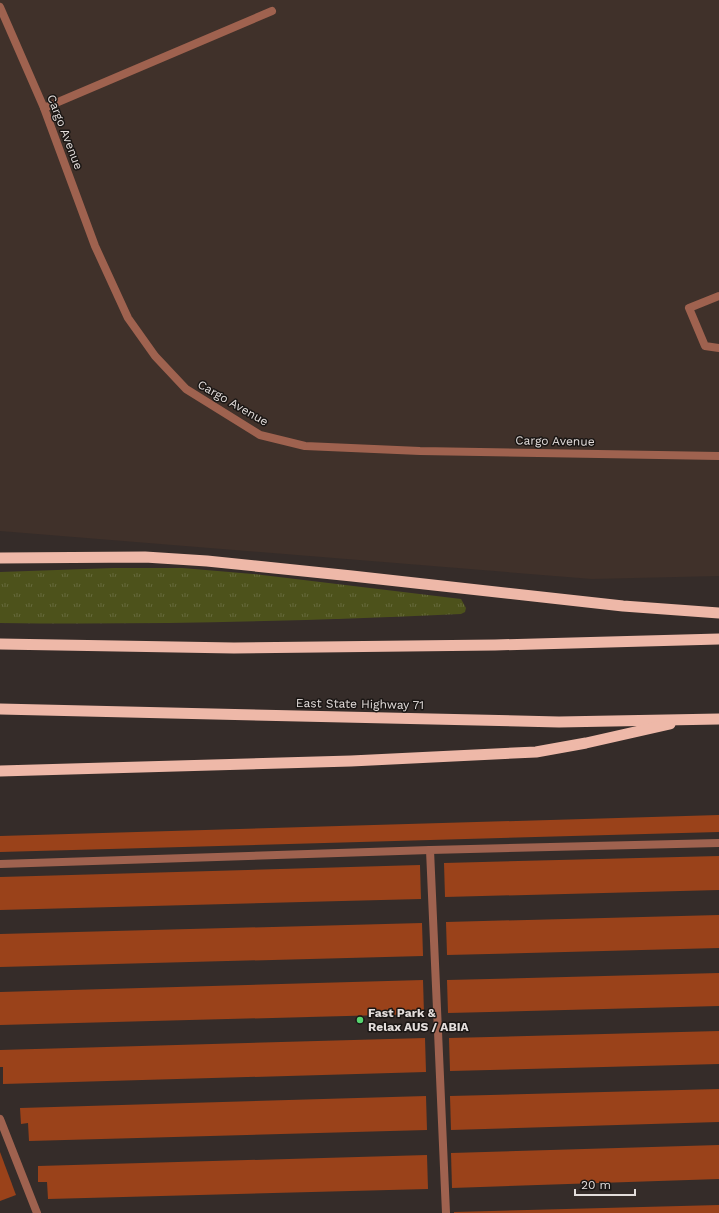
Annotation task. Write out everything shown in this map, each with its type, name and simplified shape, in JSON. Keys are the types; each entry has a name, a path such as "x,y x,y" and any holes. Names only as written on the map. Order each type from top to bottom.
{"highway":[{"path":"0,558 145,557 207,561 360,576 623,606 719,613"},
{"path":"0,644 265,648 495,645 719,639"},
{"name":"East State Highway 71","path":"0,709 559,722 719,719"},
{"path":"0,771 351,762 536,752 586,743 690,719"}],"street":[{"name":"Cargo Avenue","path":"0,7 44,108 95,246 128,318 155,356 186,390 260,435 305,446 420,451 719,456"},
{"path":"44,108 272,11"},
{"path":"719,296 689,308 705,346 719,348"},
{"path":"0,864 430,850 719,843"},
{"path":"430,850 446,1213"},
{"path":"0,1119 37,1213"}],"shaded area":[{"path":"0,0 719,0 719,576 592,579 0,531"}],"green space":[{"path":"114,568 182,568 253,574 461,599 466,608 465,612 461,614 346,619 173,623 0,623 0,572"}],"building":[{"path":"719,815 719,832 0,852 0,836"},
{"path":"719,856 719,890 445,897 444,863"},
{"path":"420,865 421,899 0,910 0,877"},
{"path":"719,915 719,948 447,955 446,922"},
{"path":"422,923 423,956 0,967 0,934"},
{"path":"719,973 719,1006 448,1013 447,980"},
{"path":"423,980 424,1014 0,1025 0,992"},
{"path":"719,1031 719,1064 450,1071 449,1038"},
{"path":"425,1038 426,1072 3,1084 3,1067 0,1067 0,1050"},
{"path":"719,1089 719,1122 451,1130 450,1096"},
{"path":"426,1096 427,1130 29,1141 28,1123 21,1124 20,1108"},
{"path":"719,1145 719,1179 452,1188 451,1153"},
{"path":"0,1152 16,1195 0,1201"},
{"path":"427,1155 428,1189 48,1199 47,1182 38,1182 38,1166"},
{"path":"719,1205 719,1213 454,1213 454,1212"}],"place":[{"name":"Fast Park & Relax AUS / ABIA","path":"360,1020"}]}
